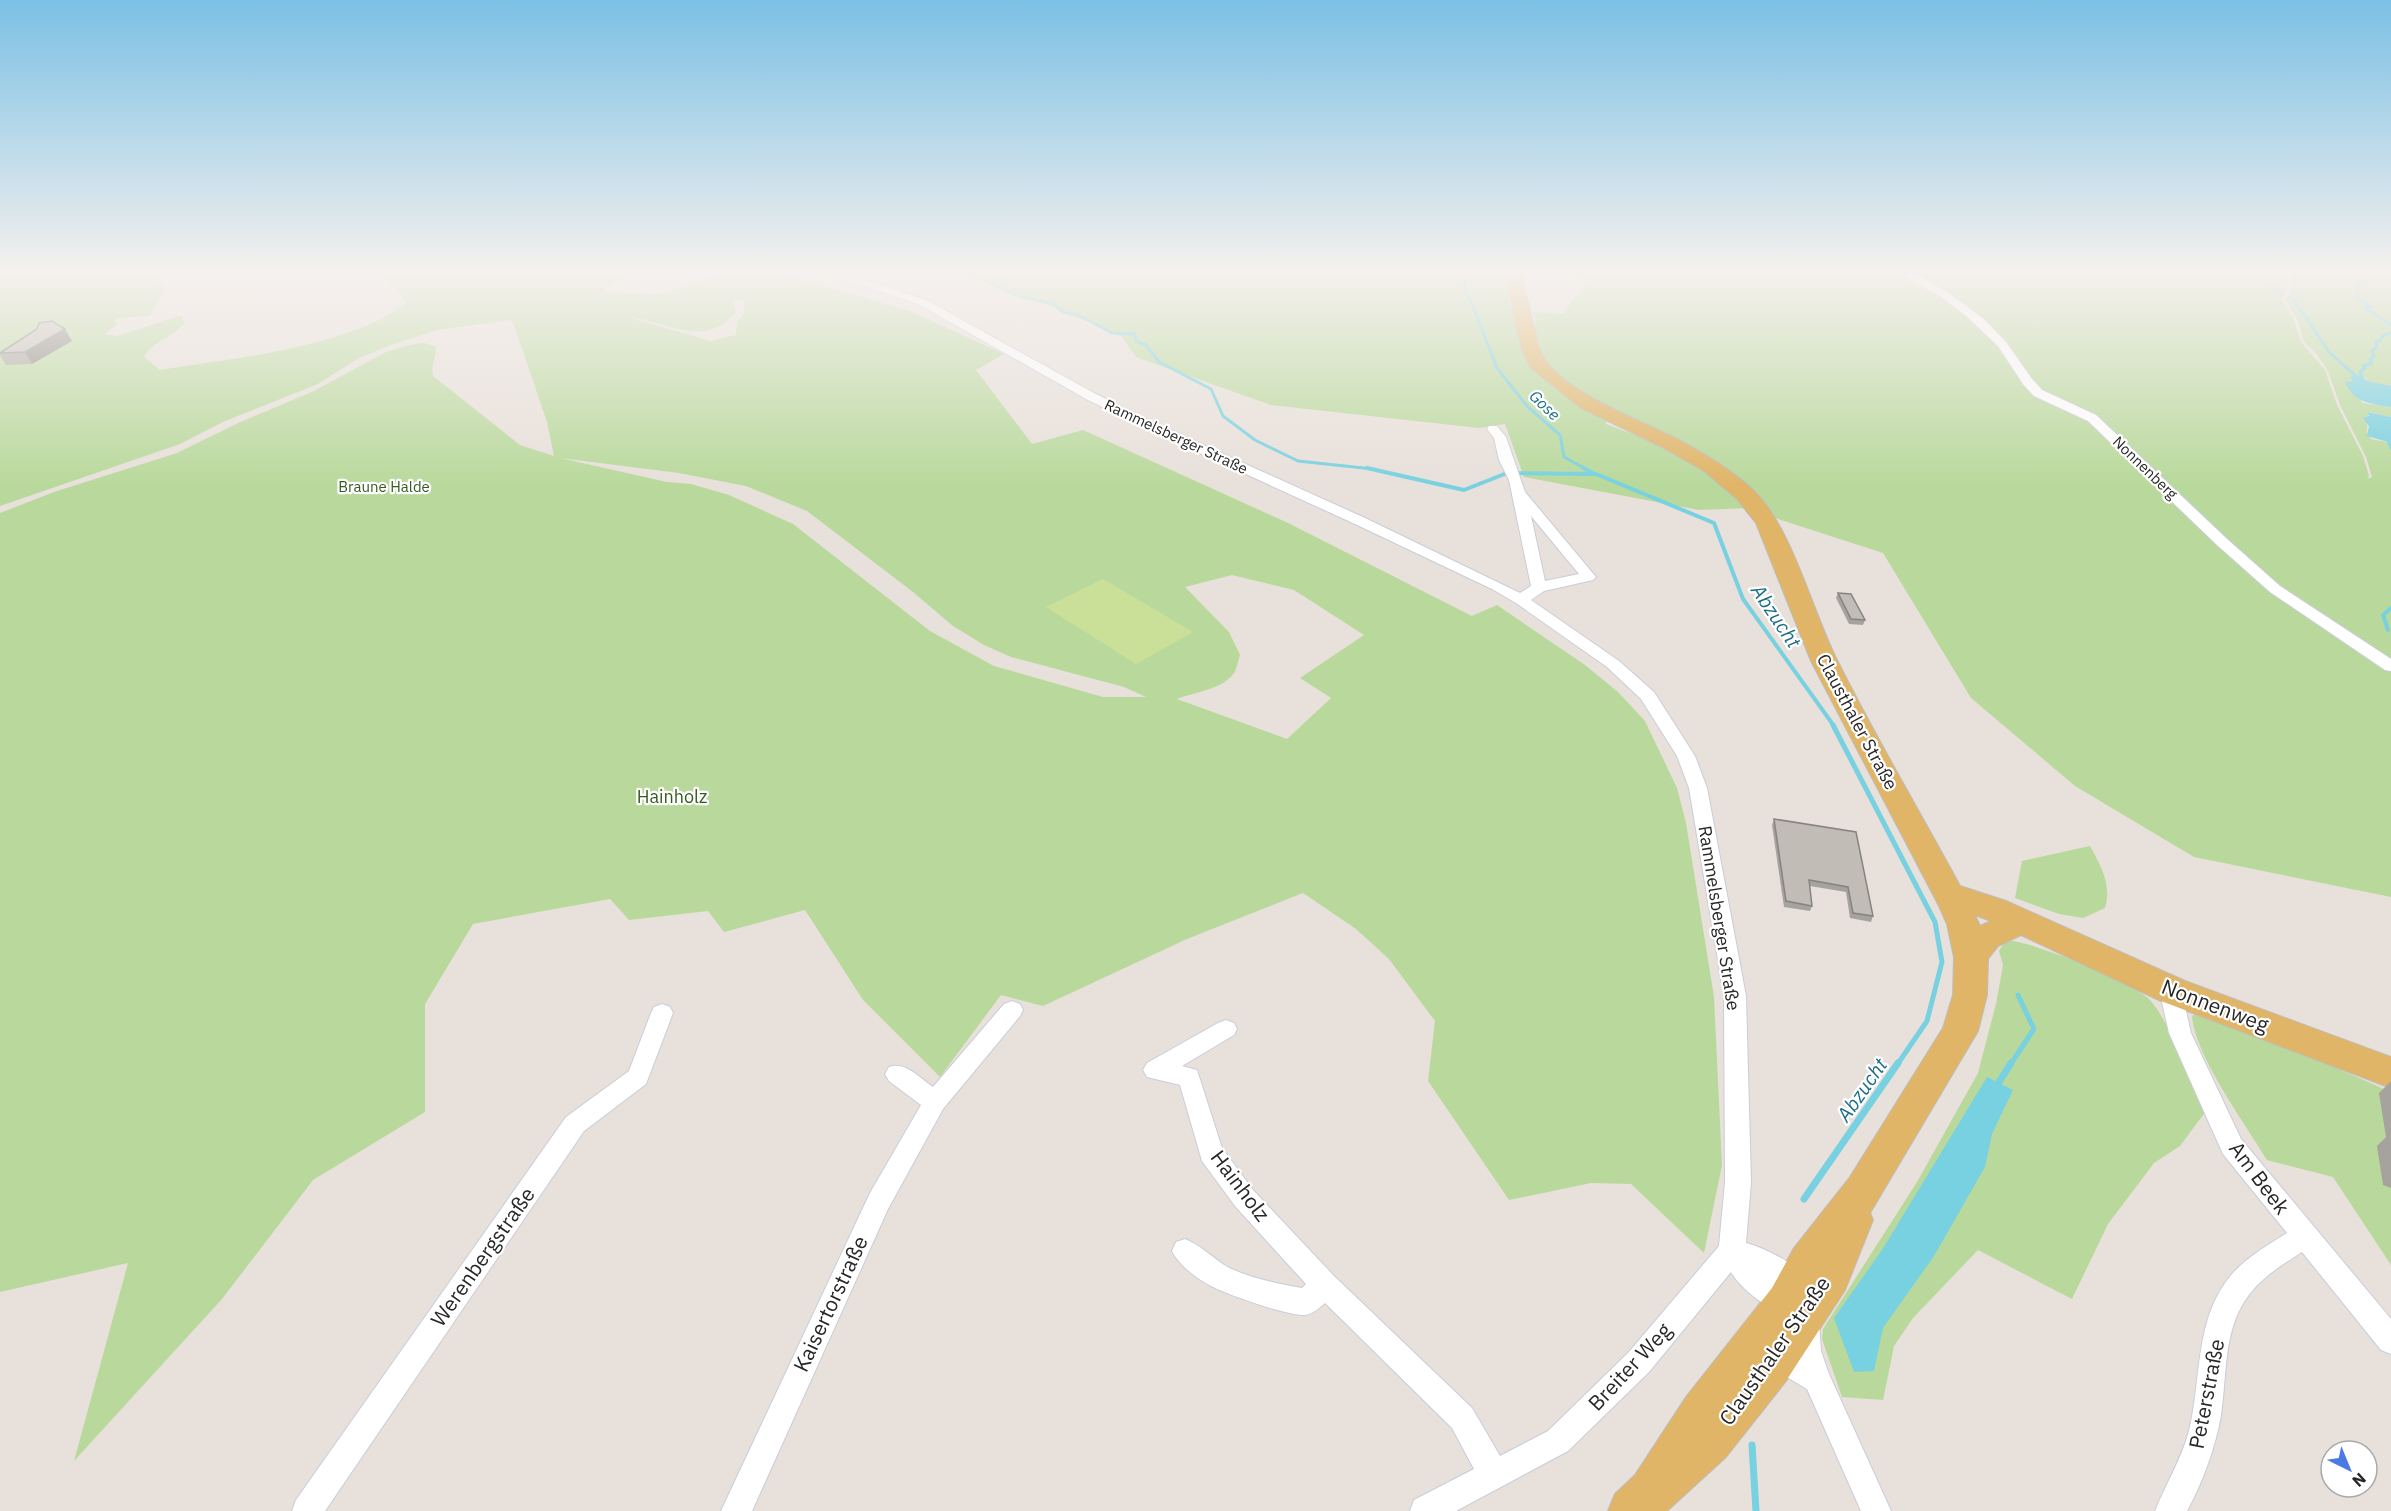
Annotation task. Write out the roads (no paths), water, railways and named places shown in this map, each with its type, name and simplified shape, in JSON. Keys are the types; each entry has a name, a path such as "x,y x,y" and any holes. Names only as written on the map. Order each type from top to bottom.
{"main road":[{"name":"Clausthaler Straße","path":"1529,344 1538,364 1550,376 1588,404 1669,443 1711,467 1745,494 1767,522 1824,661 1952,900 1963,924 1971,957 1970,995 1960,1031 1864,1190 1809,1262 1801,1301 1773,1359 1720,1429 1689,1461 1643,1500"},
{"name":"Nonnenweg","path":"1952,900 2173,991 2391,1073"},
{"path":"1971,957 1986,937 2026,929"},
{"name":"Clausthaler Straße","path":"1643,1500 1702,1413 1801,1301"}],"street":[{"name":"Rammelsberger Straße","path":"998,344 1090,396 1138,420 1497,586 1613,664 1648,696 1686,756 1698,788 1735,996 1738,1182 1732,1251"},
{"name":"Nonnenberg","path":"2001,344 2030,387 2092,418 2275,589 2391,666"},
{"path":"1493,429 1500,437 1515,480 1539,587"},
{"path":"1515,480 1586,574 1539,587 1521,600"},
{"name":"Am Beek","path":"2173,991 2173,1002 2181,1033 2232,1146 2391,1340"},
{"name":"Kaisertorstraße","path":"736,1511 879,1201 935,1102 1012,1010"},
{"name":"Werenbergstraße","path":"307,1511 575,1124 638,1077 662,1013"},
{"name":"Hainholz","path":"1226,1029 1155,1070 1189,1077 1211,1153 1244,1198 1325,1285 1462,1418 1494,1475"},
{"path":"897,1074 935,1102"},
{"name":"Peterstraße","path":"2170,1511 2182,1493 2198,1448 2206,1416 2213,1346 2224,1314 2237,1289 2263,1264 2304,1236"},
{"path":"1185,1251 1218,1276 1275,1296 1306,1302 1325,1285"},
{"path":"1732,1251 1746,1273 1801,1301 1807,1351 1817,1379 1876,1511"},
{"name":"Breiter Weg","path":"1425,1511 1558,1442 1639,1362 1732,1251"},
{"path":"1773,1359 1791,1363 1817,1379"}],"water":[{"path":"2360,375 2368,381 2391,386 2391,407 2364,401 2353,394 2345,382 2354,381 2350,378"},
{"path":"2367,412 2391,417 2391,443 2367,436 2369,426 2363,418 2369,416"},
{"path":"1987,1077 2013,1090 1992,1134 1985,1167 1934,1256 1883,1328 1874,1371 1854,1372 1834,1318 1882,1250"}],"waterway":[{"path":"1142,344 1159,362 1211,389 1223,416 1255,440 1298,461 1370,469"},
{"name":"Gose","path":"1487,344 1497,368 1527,406 1560,435 1564,457 1586,469"},
{"path":"2323,344 2329,352 2358,378"},
{"path":"2362,378 2360,372 2365,368 2363,366 2372,363 2370,359 2374,356 2372,351 2377,347 2376,344"},
{"path":"2387,438 2391,448"},
{"name":"Gose","path":"1583,468 1593,473"},
{"name":"Abzucht","path":"1370,469 1464,490 1507,473 1596,474 1714,523 1743,599 1834,726"},
{"path":"2388,630 2383,615 2391,608"},
{"name":"Abzucht","path":"1833,725 1935,922 1942,962 1927,1021 1897,1065"},
{"path":"2010,1065 2034,1029 2018,995"},
{"name":"Abzucht","path":"1804,1199 1898,1063"},
{"path":"1999,1082 2011,1063"},
{"name":"Abzucht","path":"1752,1445 1756,1511"}],"park label":[{"name":"Braune Halde","path":"384,487"}]}
